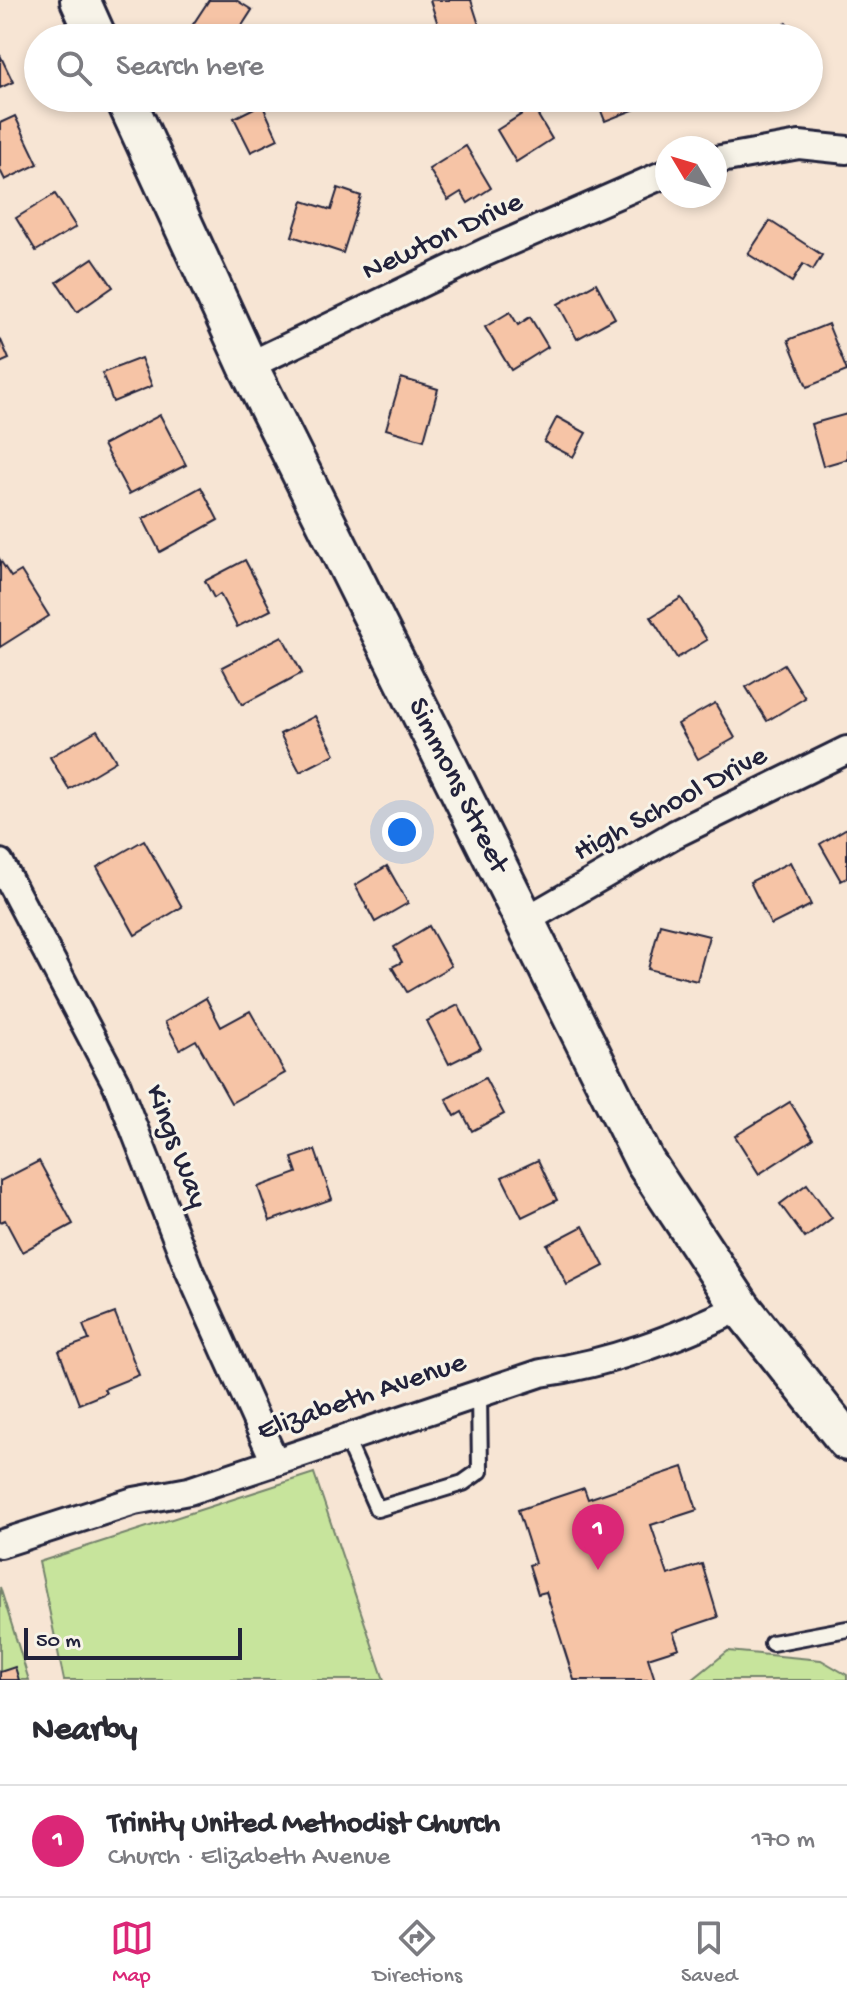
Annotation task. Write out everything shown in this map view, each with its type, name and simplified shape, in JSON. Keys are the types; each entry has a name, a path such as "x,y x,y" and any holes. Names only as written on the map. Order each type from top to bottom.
{"street":[{"path":"80,0 91,24"},
{"name":"Simmons Street","path":"131,112 248,366 526,920 603,1084 645,1162 741,1307 847,1441"},
{"path":"727,158 799,145 847,150"},
{"name":"Newton Drive","path":"248,366 486,252 655,178"},
{"name":"High School Drive","path":"526,920 675,834 847,750"},
{"name":"Kings Way","path":"0,863 117,1085 189,1270 275,1462"},
{"name":"Elizabeth Avenue","path":"0,1544 134,1501 189,1491 541,1373 590,1366 685,1334 741,1307"}],"lane":[{"path":"346,1439 377,1509 463,1483 480,1471 479,1392"},
{"path":"772,1643 847,1629"}],"green space":[{"path":"314,1473 384,1680 64,1680 39,1562"},
{"path":"0,1587 27,1674 29,1680 0,1680"},
{"path":"728,1651 821,1660 847,1675 847,1680 692,1680"}],"building":[{"path":"209,0 236,0 252,10 243,24 193,24"},
{"path":"430,0 471,0 479,24 438,24"},
{"path":"0,55 13,82 0,88"},
{"path":"246,112 266,112 278,139 251,152 234,118"},
{"path":"525,112 536,112 552,139 516,162 497,130"},
{"path":"601,112 628,112 605,121"},
{"path":"15,116 38,164 5,180 0,170 0,123"},
{"path":"466,146 491,188 468,203 461,192 448,200 429,169"},
{"path":"338,188 361,196 343,253 292,236 303,201 331,210"},
{"path":"55,194 76,227 36,251 16,218"},
{"path":"770,221 822,255 813,270 803,264 792,282 748,254"},
{"path":"93,258 113,287 77,312 57,282"},
{"path":"596,283 615,318 577,339 558,304"},
{"path":"510,312 518,325 530,317 548,347 511,370 485,327"},
{"path":"828,324 847,371 807,387 788,340"},
{"path":"0,338 9,359 0,363"},
{"path":"141,358 152,386 113,402 102,373"},
{"path":"401,378 438,389 424,440 386,429"},
{"path":"847,414 847,459 823,466 811,424"},
{"path":"160,415 186,465 129,494 103,445"},
{"path":"557,417 586,433 573,457 544,442"},
{"path":"201,487 218,520 160,552 143,519"},
{"path":"0,560 11,577 21,571 49,616 0,647"},
{"path":"245,560 271,610 237,627 220,594 214,598 205,581"},
{"path":"681,598 707,640 677,658 651,617"},
{"path":"282,636 302,673 242,705 222,667"},
{"path":"784,664 805,698 767,721 746,687"},
{"path":"715,703 735,738 698,759 678,724"},
{"path":"315,716 335,754 300,772 280,734"},
{"path":"97,730 116,761 69,789 50,757"},
{"path":"847,828 847,878 841,881 820,844"},
{"path":"144,840 182,907 135,935 97,867"},
{"path":"790,862 811,905 771,925 750,882"},
{"path":"387,866 408,903 375,922 355,885"},
{"path":"660,924 709,936 697,981 648,969"},
{"path":"429,926 451,966 407,992 392,967 402,962 394,947"},
{"path":"206,998 221,1027 250,1011 285,1073 231,1103 196,1040 180,1049 165,1022"},
{"path":"458,1005 481,1048 449,1064 427,1021"},
{"path":"485,1078 504,1114 472,1131 462,1112 455,1116 446,1099"},
{"path":"790,1102 813,1139 759,1174 735,1136"},
{"path":"315,1150 332,1199 270,1221 258,1187 297,1173 292,1158"},
{"path":"538,1160 557,1200 522,1217 502,1177"},
{"path":"39,1161 73,1224 22,1252 5,1220 0,1222 0,1181"},
{"path":"807,1184 832,1218 805,1238 780,1204"},
{"path":"583,1226 604,1266 567,1285 547,1245"},
{"path":"115,1313 139,1375 104,1389 106,1393 79,1404 59,1351 89,1340 83,1325"},
{"path":"683,1467 697,1510 651,1525 668,1575 702,1564 718,1617 673,1632 679,1648 648,1658 655,1680 574,1680 546,1592 538,1594 529,1565 535,1563 518,1510 584,1488 588,1499"},
{"path":"15,1667 19,1680 0,1680 0,1672"}],"place":[{"name":"Trinity United Methodist Church","path":"598,1570"}]}
